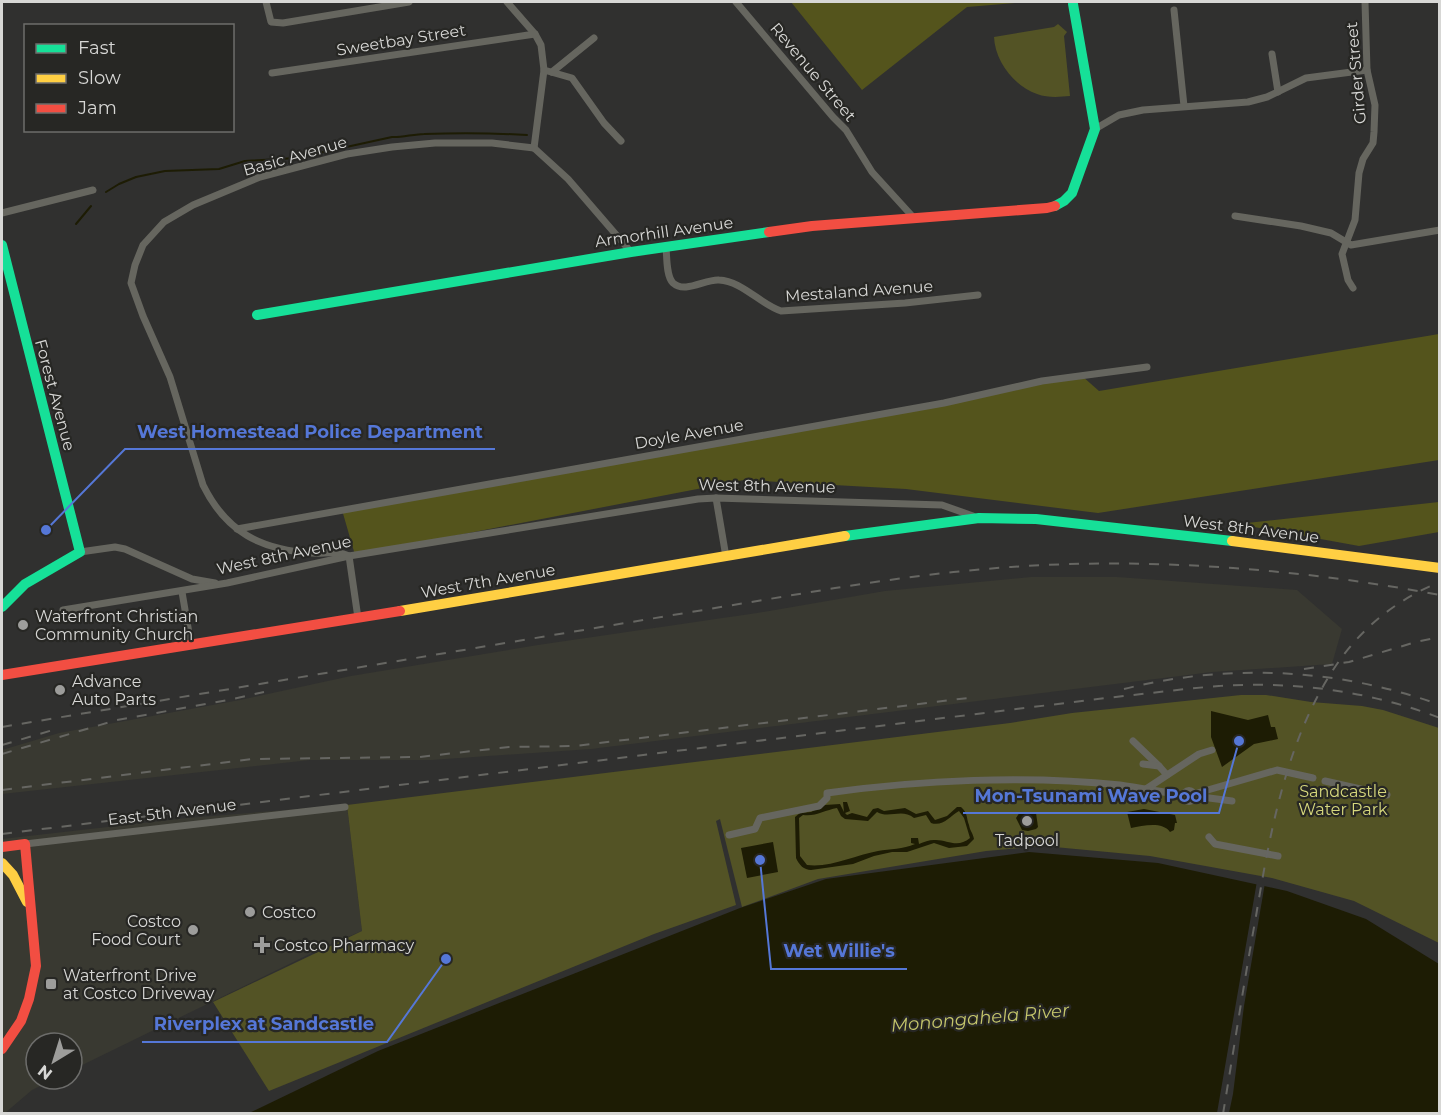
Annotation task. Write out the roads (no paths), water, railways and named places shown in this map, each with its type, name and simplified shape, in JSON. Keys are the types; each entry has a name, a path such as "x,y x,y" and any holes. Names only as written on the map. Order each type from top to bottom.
{"street":[{"path":"266,2 271,22 283,23 409,2"},
{"path":"507,2 535,34 541,45 548,71 534,147 568,179 631,252"},
{"name":"Revenue Street","path":"736,2 846,130 872,172 913,217"},
{"name":"Girder Street","path":"1353,288 1348,280 1342,254 1357,212 1359,173 1363,159 1373,143 1375,105 1367,70 1365,2"},
{"path":"1073,4 1095,129 1119,115 1143,110 1248,102 1278,92 1306,78 1367,70"},
{"path":"1174,10 1184,106"},
{"name":"Sweetbay Street","path":"272,73 535,34"},
{"path":"548,71 594,38"},
{"path":"1272,54 1278,92"},
{"path":"548,71 573,78 604,123 621,141"},
{"name":"Armorhill Avenue","path":"257,315 631,252 812,226 1047,208 1069,199 1095,129"},
{"name":"Basic Avenue","path":"349,556 338,552 315,553 281,549 254,542 227,520 215,505 203,485 170,377 131,283 143,245 164,222 193,205 260,177 347,154 435,143 492,143 534,147"},
{"path":"2,213 93,190"},
{"path":"1235,216 1301,226 1330,234 1351,245 1440,230"},
{"name":"Forest Avenue","path":"2,245 80,552"},
{"name":"Mestaland Avenue","path":"666,247 669,276 672,283 687,287 717,280 729,282 781,311 905,303 978,295"},
{"name":"Doyle Avenue","path":"237,529 921,407 1042,381 1146,367"},
{"path":"716,498 726,557"},
{"name":"West 8th Avenue","path":"63,610 182,592 349,556 698,499 716,498 942,505 979,518 1036,519 1307,550 1440,568"},
{"name":"West 7th Avenue","path":"2,675 907,527 979,518"},
{"path":"2,607 25,584 80,552 114,547 124,549 192,579 227,583"},
{"path":"349,556 358,618"},
{"path":"182,592 191,645"},
{"path":"1133,741 1167,775"},
{"path":"1146,789 1199,754 1212,750"},
{"path":"1143,765 1159,766"},
{"path":"1194,795 1276,770 1313,778"},
{"path":"729,835 755,829 760,818 819,806 827,798 827,793 979,780 1092,783 1183,795 1188,790 1194,795 1232,801"},
{"path":"1325,781 1387,795"},
{"path":"1217,787 1220,799"},
{"name":"East 5th Avenue","path":"2,848 345,807"},
{"path":"1209,837 1215,844 1278,856"},
{"path":"2,1049 21,1021 34,982 36,966 25,844"},
{"path":"2,863 13,875 31,909"}],"water":[{"path":"1211,711 1248,720 1268,715 1271,727 1275,727 1278,739 1254,744 1222,767 1211,737"},
{"path":"843,802 847,802 850,811 845,813 847,815 852,813 867,817 873,809 878,808 884,811 905,808 916,814 928,811 935,820 961,807 966,813 974,839 967,846 949,848 934,843 907,852 892,852 874,856 853,864 811,870 802,867 796,858 795,817 800,813 811,812 825,805 840,804 844,812","holes":["837,808 845,819 868,821 877,812 905,814 914,818 926,815 931,823 939,824 959,811 964,818 970,838 961,843 934,840 919,844 918,838 911,838 911,843 915,844 906,847 878,851 825,865 807,865 800,856 799,818 803,815"]},
{"path":"1144,809 1175,815 1177,823 1175,823 1174,830 1170,832 1162,826 1152,825 1131,828 1127,812"},
{"name":"Tadpool","path":"1020,812 1036,813 1038,827 1028,831 1022,830 1016,818"},
{"path":"773,842 778,872 747,878 741,848"},
{"name":"Monongahela River","path":"1029,852 1158,863 1287,891 1366,919 1439,964 1439,1113 247,1114 378,1051 740,908 826,879"}],"waterway":[{"path":"106,192 136,177 165,171 219,169 245,161 296,158 392,137 450,133 527,135"},
{"path":"76,224 91,206"}],"railway":[{"path":"2,727 835,588 967,571 1064,564 1172,565 1281,572 1440,595"},
{"path":"1223,1114 1267,853 1282,789 1303,727 1333,670 1366,629 1393,607 1440,582"},
{"path":"1304,669 1349,662 1440,637"},
{"path":"1124,689 1203,675 1283,673 1362,683 1440,705"},
{"path":"2,834 1219,686 1275,685 1331,690 1386,701 1440,718"},
{"path":"2,754 117,720 264,692"},
{"path":"2,790 252,759 419,757 509,747 575,746 976,697"},
{"path":"2,745 53,730"}],"place":[{"name":"West Homestead Police Department","path":"46,530"},
{"name":"Waterfront Christian Community Church","path":"23,625"},
{"name":"Advance Auto Parts","path":"60,690"},
{"name":"Mon-Tsunami Wave Pool","path":"1239,741"},
{"name":"Tadpool","path":"1027,821"},
{"name":"Wet Willie's","path":"760,860"},
{"name":"Costco","path":"250,912"},
{"name":"Costco Food Court","path":"193,930"},
{"name":"Costco Pharmacy","path":"262,945"},
{"name":"Riverplex at Sandcastle","path":"446,959"},
{"name":"Waterfront Drive at Costco Driveway","path":"51,984"}],"park label":[{"name":"Sandcastle Water Park","path":"1343,800"}]}
